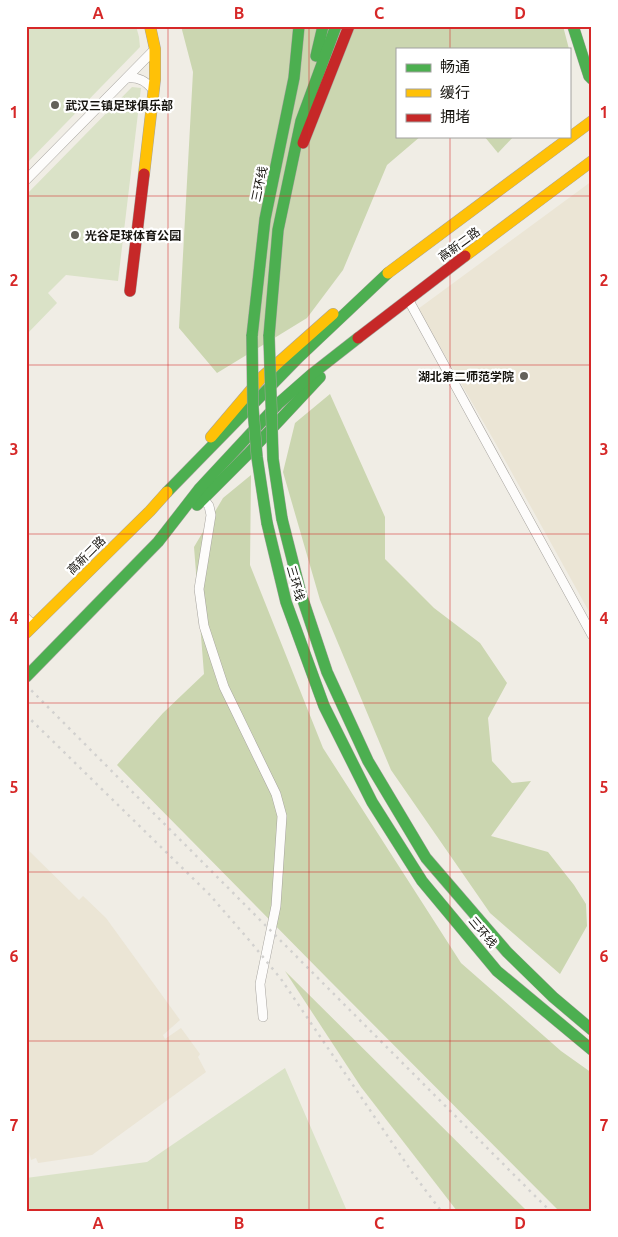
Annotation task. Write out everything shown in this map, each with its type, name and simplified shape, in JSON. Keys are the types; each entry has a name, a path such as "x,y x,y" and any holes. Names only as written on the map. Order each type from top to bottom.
{"main road":[{"path":"130,292 153,90 155,49 150,26"},
{"name":"三环线","path":"299,26 294,78 266,219 252,336 257,457 267,524 286,602 324,706 372,802 422,881 497,972 592,1050"},
{"path":"301,121 323,26"},
{"name":"三环线","path":"336,26 301,121 290,171 278,230 269,336 273,459 282,519 301,594 327,672 368,761 426,858 507,952 553,997 592,1030"},
{"path":"290,171 307,135 349,26"},
{"path":"573,26 589,76 592,79"},
{"name":"高新二路","path":"570,138 592,121"},
{"name":"高新二路","path":"29,626 150,511 164,494 298,358 380,280 569,138"},
{"name":"高新二路","path":"158,542 200,488 286,397 408,299 592,161"},
{"name":"高新二路","path":"26,677 158,542 185,518 248,454 344,350"},
{"path":"507,952 552,985 592,1019"},
{"path":"540,1007 592,1060"}],"street":[{"path":"580,26 592,62"},
{"path":"26,180 155,49"},
{"path":"127,78 133,77 144,80 153,90"},
{"path":"408,299 592,635"},
{"path":"203,498 212,514 199,589 204,626 224,687 276,794 282,816 276,906 260,984 263,1017"}],"shaded area":[{"name":"湖北第二师范学院","path":"592,181 592,617 496,444 418,309"},
{"path":"26,848 79,900 83,896 106,918 180,1020 163,1035 165,1039 181,1028 200,1054 198,1057 206,1072 92,1155 38,1163 36,1158 31,1160 26,1139"}],"green space":[{"name":"武汉三镇足球俱乐部","path":"26,26 136,26 140,47 26,164"},
{"path":"181,26 563,26 569,48 396,48 396,138 419,138 387,165 343,270 307,318 217,373 179,328 193,72"},
{"name":"光谷足球体育公园","path":"132,87 141,88 118,281 66,275 48,293 57,303 26,335 26,195"},
{"path":"486,138 512,138 498,153"},
{"path":"330,394 385,517 385,559 434,608 480,643 507,683 488,718 492,761 512,783 531,781 491,836 548,852 574,885 586,904 587,926 560,974 490,913 391,770 320,600 283,472 295,423"},
{"path":"251,475 250,565 323,748 461,963 561,1051 592,1073 592,1211 559,1211 117,765 163,713 204,674 194,547 223,498"},
{"path":"285,971 527,1211 457,1211 361,1087"},
{"path":"285,1068 347,1211 26,1211 26,1178 147,1162"}],"railway":[{"path":"26,685 550,1211"},
{"path":"26,715 209,894 249,940 281,979 414,1175 441,1211"}],"traffic: fast":[{"path":"252,336 265,219 294,78 299,26"},
{"path":"316,56 323,26"},
{"path":"269,336 278,230 301,121 336,26"},
{"path":"573,26 589,76 592,79"},
{"path":"167,492 298,358 388,273"},
{"path":"252,336 253,408 257,457 267,523"},
{"path":"269,336 273,459 282,519"},
{"path":"26,677 158,542 200,488 279,403 358,338"},
{"path":"197,505 320,377"},
{"path":"282,519 301,594 327,672 368,761 426,858 507,952 553,997 592,1030"},
{"path":"267,523 286,602 324,706 372,802 422,881 497,971 592,1050"}],"traffic: slow":[{"path":"144,174 155,79 155,49 150,26"},
{"path":"570,137 592,121"},
{"path":"388,273 569,138"},
{"path":"465,256 592,161"},
{"path":"211,437 262,377 333,314"},
{"path":"26,633 167,492"}],"traffic: jam":[{"path":"303,143 349,26"},
{"path":"130,291 144,174"},
{"path":"358,338 465,256"}],"place":[{"name":"武汉三镇足球俱乐部","path":"55,105"},
{"name":"光谷足球体育公园","path":"75,235"},
{"name":"湖北第二师范学院","path":"524,376"}]}
